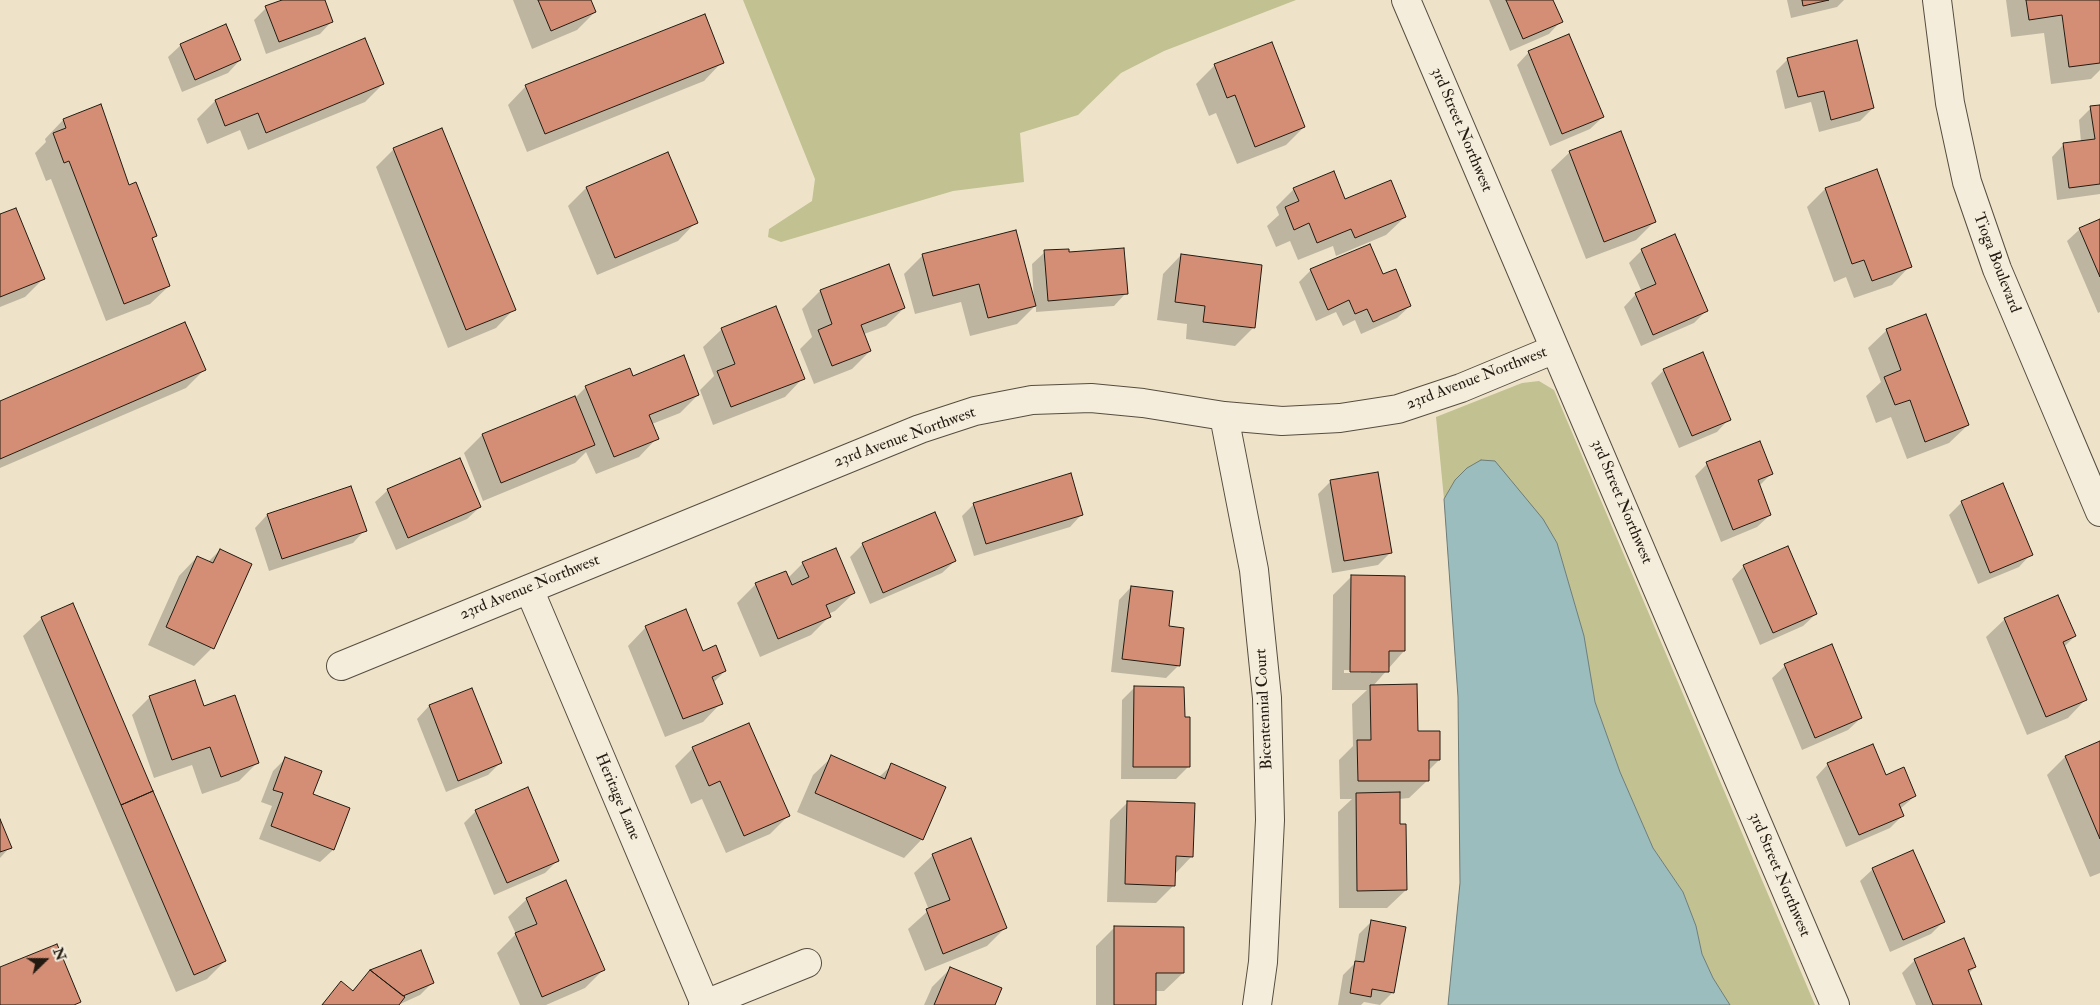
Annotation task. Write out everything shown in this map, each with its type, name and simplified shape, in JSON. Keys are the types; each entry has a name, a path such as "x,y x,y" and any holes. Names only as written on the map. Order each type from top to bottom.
{"street":[{"name":"3rd Street Northwest","path":"1406,0 1835,1005"},
{"name":"Tioga Boulevard","path":"1936,0 1950,102 1967,182 1997,269 2100,512"},
{"name":"23rd Avenue Northwest","path":"341,666 920,429 975,411 1032,400 1091,398 1143,403 1224,416 1282,421 1340,418 1398,409 1461,388 1555,349"},
{"name":"Bicentennial Court","path":"1224,416 1254,570 1267,698 1270,820 1263,962 1257,1005"},
{"name":"Heritage Lane","path":"529,589 704,1005 807,963"}],"green space":[{"path":"743,0 1296,0 1164,51 1121,73 1078,115 1020,133 1024,182 953,191 781,242 768,237 769,229 812,201 815,179"},
{"path":"1539,381 1554,390 1815,1005 1730,1005 1713,978 1702,954 1696,926 1683,892 1653,848 1620,772 1595,702 1584,636 1557,543 1510,479 1455,480 1444,499 1436,417 1522,383"}],"water":[{"path":"1481,460 1495,461 1543,519 1557,543 1584,636 1595,702 1620,772 1653,848 1683,892 1696,926 1702,954 1713,978 1730,1005 1448,1005 1460,883 1458,697 1444,499 1455,480 1467,468"}],"building":[{"path":"282,0 325,0 333,22 279,42 265,6"},
{"path":"538,0 591,0 596,12 551,31"},
{"path":"1506,0 1553,0 1563,22 1523,39"},
{"path":"1802,0 1829,0 1803,6"},
{"path":"2026,0 2100,0 2100,63 2069,67 2062,15 2029,20"},
{"path":"705,14 724,63 545,134 525,85"},
{"path":"226,24 241,60 195,80 180,44"},
{"path":"1569,34 1604,117 1562,134 1528,51"},
{"path":"365,38 384,84 266,133 258,113 225,126 215,100"},
{"path":"1857,40 1874,108 1831,120 1824,91 1798,97 1787,58"},
{"path":"1272,42 1305,127 1255,147 1235,95 1227,98 1214,64"},
{"path":"101,104 129,185 136,182 157,236 152,238 170,286 124,304 69,161 64,163 53,133 66,128 63,119"},
{"path":"2100,105 2100,184 2069,188 2063,143 2095,139 2090,106"},
{"path":"442,128 516,310 466,330 393,148"},
{"path":"1621,131 1656,222 1604,242 1569,151"},
{"path":"668,152 698,223 615,258 586,187"},
{"path":"1877,169 1912,267 1872,281 1864,260 1852,264 1825,188"},
{"path":"1334,171 1345,199 1391,180 1406,217 1355,238 1351,229 1317,243 1309,223 1294,230 1285,207 1299,201 1293,188"},
{"path":"16,208 45,279 0,297 0,214"},
{"path":"2100,219 2100,277 2079,228"},
{"path":"1016,230 1036,306 988,318 979,284 933,296 922,254"},
{"path":"1675,234 1708,311 1653,335 1635,293 1656,284 1641,249"},
{"path":"1370,244 1383,274 1396,269 1411,306 1373,322 1367,309 1355,314 1349,300 1328,310 1310,269"},
{"path":"1124,248 1128,294 1048,301 1044,250 1069,249 1069,252"},
{"path":"1181,254 1262,265 1255,328 1203,322 1205,306 1175,302"},
{"path":"889,264 905,308 861,325 871,351 832,366 818,330 832,324 820,290"},
{"path":"776,306 805,379 731,407 717,371 735,364 721,328"},
{"path":"1926,314 1969,425 1925,442 1910,400 1895,405 1884,377 1901,370 1886,329"},
{"path":"185,322 206,370 0,459 0,401"},
{"path":"1703,352 1731,420 1692,436 1663,369"},
{"path":"684,355 699,395 649,415 659,439 614,457 585,386 630,368 633,376"},
{"path":"575,396 595,445 501,483 482,434"},
{"path":"1760,441 1773,474 1758,480 1771,515 1733,530 1706,462"},
{"path":"460,458 481,507 408,538 387,489"},
{"path":"1378,472 1392,553 1344,561 1330,480"},
{"path":"1071,473 1083,515 986,544 973,503"},
{"path":"2003,483 2033,555 1990,573 1961,501"},
{"path":"351,486 367,531 282,559 267,514"},
{"path":"935,512 956,561 883,593 862,543"},
{"path":"1788,546 1817,614 1773,633 1743,565"},
{"path":"836,548 855,593 826,605 831,617 778,639 755,583 786,571 792,585 809,577 802,562"},
{"path":"220,549 252,564 214,649 166,627 197,556 213,563"},
{"path":"1351,575 1405,576 1405,651 1389,651 1389,672 1350,672"},
{"path":"1131,586 1173,591 1169,626 1184,628 1180,666 1122,659"},
{"path":"2058,595 2076,636 2063,642 2087,700 2046,717 2004,618"},
{"path":"73,603 153,791 121,805 41,617"},
{"path":"686,609 703,651 716,645 726,671 712,677 723,704 683,719 645,626"},
{"path":"1832,644 1862,718 1815,738 1784,664"},
{"path":"195,680 204,706 235,695 259,763 221,777 210,747 172,760 149,696"},
{"path":"1417,684 1418,731 1440,731 1440,760 1429,760 1429,781 1358,781 1357,740 1371,740 1370,685"},
{"path":"1134,686 1184,687 1185,717 1190,717 1190,767 1133,767"},
{"path":"472,688 502,763 458,781 429,705"},
{"path":"749,723 790,816 744,836 720,781 709,786 692,747"},
{"path":"2100,741 2100,839 2065,756"},
{"path":"1873,744 1886,775 1904,767 1916,796 1899,804 1904,816 1859,835 1827,763"},
{"path":"831,755 885,779 891,763 946,787 923,840 815,793"},
{"path":"285,757 322,771 313,794 350,808 334,850 271,826 283,793 273,790"},
{"path":"528,787 559,861 507,883 475,810"},
{"path":"153,791 226,961 194,975 121,805"},
{"path":"1400,792 1400,824 1406,824 1407,890 1357,891 1356,793"},
{"path":"1127,801 1195,803 1193,857 1176,856 1175,886 1125,884"},
{"path":"0,819 12,848 0,852"},
{"path":"971,838 1007,928 943,954 926,909 950,900 932,854"},
{"path":"1913,850 1945,922 1903,940 1872,868"},
{"path":"566,880 605,970 542,997 515,933 537,924 526,898"},
{"path":"1371,920 1406,927 1394,993 1372,989 1371,997 1350,993 1355,961 1364,962"},
{"path":"1114,926 1184,927 1184,973 1156,973 1156,1005 1114,1005"},
{"path":"1964,938 1976,967 1968,970 1982,1005 1933,1005 1914,959"},
{"path":"57,944 81,1002 74,1005 0,1005 0,967"},
{"path":"421,950 434,983 403,996 370,970"},
{"path":"950,967 1002,988 995,1005 934,1005"},
{"path":"370,970 405,997 399,1005 322,1005 341,981 353,991"}]}
